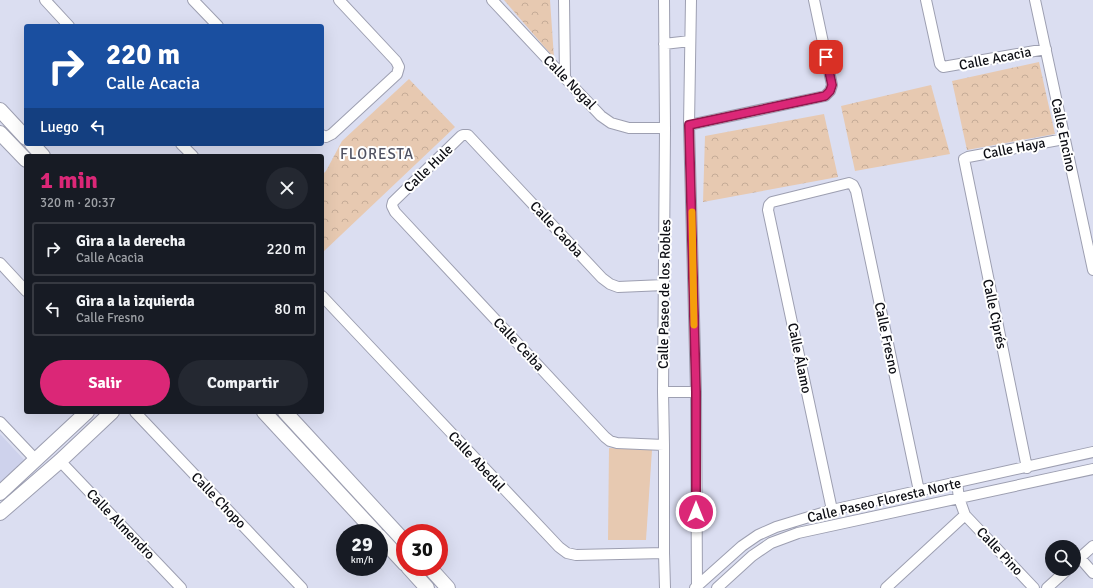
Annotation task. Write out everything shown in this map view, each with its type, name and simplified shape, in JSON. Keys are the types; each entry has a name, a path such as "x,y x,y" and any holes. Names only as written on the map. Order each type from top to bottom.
{"main road":[{"path":"0,110 24,136"},
{"path":"0,133 24,158"},
{"path":"34,146 41,154"},
{"path":"0,493 85,414"},
{"path":"0,513 60,461 110,414"},
{"path":"266,414 368,524"},
{"path":"287,414 396,532"},
{"path":"334,488 345,477"},
{"path":"388,546 396,554"},
{"path":"416,576 427,588"},
{"path":"437,576 448,588"}],"street":[{"path":"45,0 67,24"},
{"path":"193,0 216,24"},
{"path":"324,136 332,134 396,74 399,68 396,61 339,0"},
{"name":"Calle Nogal","path":"492,0 601,116 610,123 629,128 665,128"},
{"path":"564,0 565,78"},
{"name":"Calle Paseo de los Robles","path":"664,0 665,128 663,392 664,553 666,588"},
{"name":"Calle Paseo de los Robles","path":"691,0 689,125 696,392 696,587"},
{"path":"689,125 825,96 830,91 832,85 814,0"},
{"name":"Calle Acacia","path":"926,0 940,64 944,67 1046,49"},
{"name":"Calle Encino","path":"1035,0 1093,270"},
{"path":"664,44 690,41"},
{"name":"Calle Caoba","path":"466,134 470,136 602,278 610,284 618,287 664,285"},
{"name":"Calle Hule","path":"392,206 395,200 461,136 466,134"},
{"name":"Calle Haya","path":"964,159 1064,139"},
{"path":"183,146 191,154"},
{"name":"Calle Ciprés","path":"964,159 1027,468"},
{"name":"Calle Fresno","path":"769,205 772,202 849,183 853,185 919,491"},
{"name":"Calle Álamo","path":"769,205 768,210 832,510"},
{"name":"Calle Ceiba","path":"392,206 395,212 610,441 616,443 664,445"},
{"path":"0,264 24,289"},
{"name":"Calle Abedul","path":"324,298 559,547 567,553 576,555 664,553"},
{"path":"663,392 696,392"},
{"path":"85,414 96,428"},
{"name":"Calle Chopo","path":"137,414 302,588"},
{"path":"0,422 36,460"},
{"name":"Calle Paseo Floresta Norte","path":"696,587 742,546 758,535 776,527 832,510 1027,468 1093,452"},
{"name":"Calle Almendro","path":"60,461 181,588"},
{"name":"Calle Paseo Floresta Norte","path":"716,588 752,556 771,543 798,533 1093,469"},
{"path":"886,588 965,515 959,498 957,483"},
{"name":"Calle Pino","path":"965,515 1034,588"},
{"path":"1081,556 1093,546"},
{"path":"1081,563 1093,573"},
{"path":"1047,588 1060,576"}],"shaded area":[{"path":"0,434 26,462 0,484"}],"green space":[{"path":"504,0 550,0 554,58"},
{"path":"1039,62 1055,134 967,150 952,81"},
{"path":"409,79 455,127 324,251 324,173 342,141"},
{"path":"931,85 950,154 855,171 841,106"},
{"path":"824,114 838,177 703,202 705,136"},
{"path":"609,448 652,450 646,540 608,540"}],"slow traffic":[{"path":"692,212 694,325"}],"district":[{"name":"FLORESTA","path":"377,154"}],"route":[{"path":"696,512 696,392 689,125 825,96 830,91 832,85 826,57"}]}
